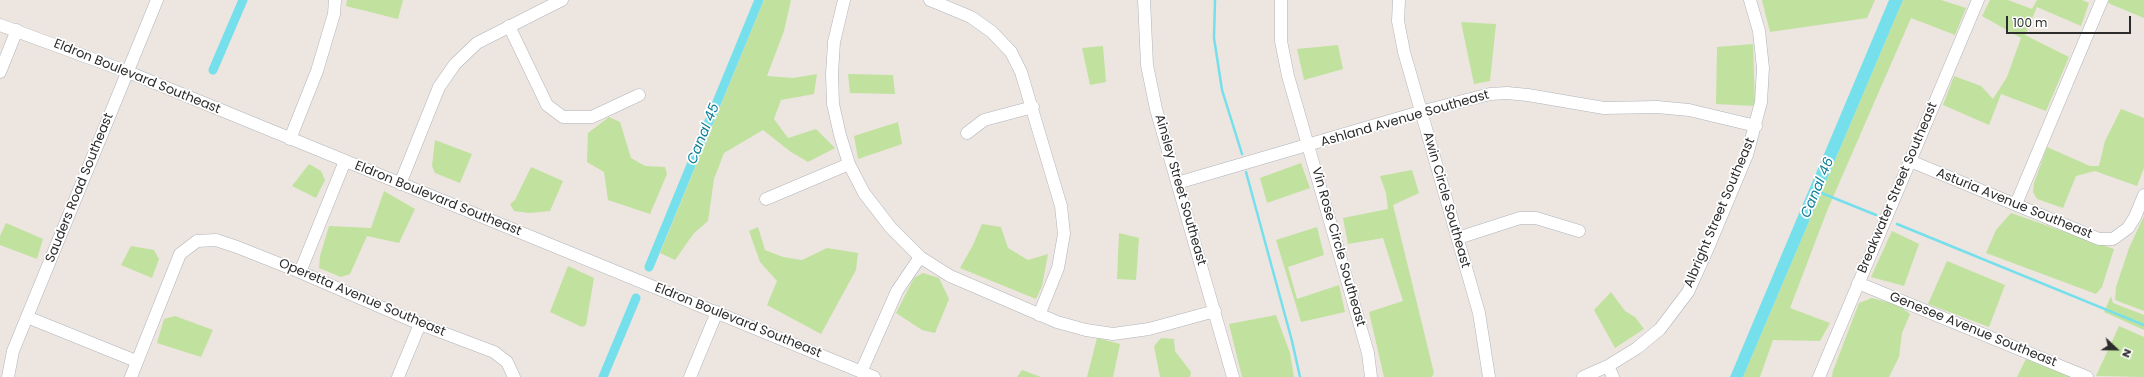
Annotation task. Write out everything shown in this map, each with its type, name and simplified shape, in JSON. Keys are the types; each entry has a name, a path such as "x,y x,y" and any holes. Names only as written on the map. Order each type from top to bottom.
{"street":[{"name":"Sauders Road Southeast","path":"8,377 13,350 157,0"},
{"path":"290,138 317,71 334,14 334,0"},
{"path":"400,184 439,87 455,64 477,43 562,0"},
{"path":"844,0 834,42 832,74 833,104 848,164 877,212 920,256 950,276 1039,315 1086,330 1113,334 1149,329 1215,311"},
{"path":"930,0 970,17 992,32 1011,52 1021,72 1033,107 1061,206 1064,234 1058,268 1039,315"},
{"name":"Ainsley Street Southeast","path":"1144,0 1143,14 1148,66 1156,109 1233,377"},
{"name":"Vin Rose Circle Southeast","path":"1281,0 1281,41 1288,76 1310,146 1368,353 1371,377"},
{"name":"Awin Circle Southeast","path":"1399,0 1399,29 1420,112 1480,313 1489,377"},
{"name":"Albright Street Southeast","path":"1583,377 1610,372 1660,329 1688,292 1747,155 1756,126 1761,102 1763,68 1758,31 1750,0"},
{"name":"Breakwater Street Southeast","path":"1820,377 1858,283 1978,0"},
{"path":"2016,204 2102,0"},
{"name":"Eldron Boulevard Southeast","path":"0,25 128,72 874,377"},
{"path":"509,26 547,105 562,117 592,117 638,95"},
{"path":"0,72 17,30"},
{"name":"Ashland Avenue Southeast","path":"1177,184 1310,146 1420,112 1490,94 1507,93 1604,108 1656,107 1689,110 1756,126"},
{"path":"967,133 984,120 1033,107"},
{"path":"300,272 345,161"},
{"name":"Asturia Avenue Southeast","path":"1910,161 2099,239 2113,239 2128,228 2135,217 2144,195"},
{"path":"766,199 848,164"},
{"path":"1458,238 1520,218 1536,218 1580,231"},
{"name":"Operetta Avenue Southeast","path":"136,361 180,254 197,241 216,240 300,272 420,324 494,352 507,362 514,377"},
{"path":"861,372 897,291 920,256"},
{"name":"Genesee Avenue Southeast","path":"1858,283 2087,377"},
{"path":"690,377 717,312"},
{"path":"27,317 136,361 130,377"},
{"path":"398,377 420,324"}],"green space":[{"path":"347,0 403,0 398,19 346,6"},
{"path":"764,0 791,0 784,31 767,76 793,78 817,74 814,94 781,100 774,119 788,138 816,129 835,148 808,162 791,152 763,130 724,153 714,179 708,221 694,233 675,260 660,253"},
{"path":"1762,0 1875,0 1867,18 1770,32"},
{"path":"1903,0 1941,0 1966,8 1955,35 1911,18 1827,211 1790,308 1830,323 1820,341 1773,340 1760,377 1743,377"},
{"path":"1990,0 2008,0 2032,9 2037,0 2082,0 2089,3 2081,26 2037,7 2025,35 2069,57 2046,111 2001,94 1989,125 1943,105 1954,76 1981,86 1993,99 2007,77 2021,38 1982,16"},
{"path":"2109,0 2144,0 2144,18 2108,3"},
{"path":"1461,22 1496,24 1490,81 1474,84"},
{"path":"1753,44 1755,106 1716,104 1717,47"},
{"path":"1338,45 1343,69 1304,80 1297,49"},
{"path":"1103,46 1106,82 1090,85 1082,48"},
{"path":"848,74 893,75 895,94 850,93"},
{"path":"2121,109 2144,118 2144,168 2137,186 2095,171 2076,176 2063,208 2037,199 2033,192 2034,183 2047,147 2090,166 2099,166 2105,141"},
{"path":"609,117 620,122 631,158 645,166 665,167 667,174 650,214 608,200 604,172 587,162 588,133"},
{"path":"898,122 902,144 858,159 854,136"},
{"path":"435,140 472,154 460,183 435,173 432,166"},
{"path":"1301,163 1310,188 1267,203 1260,178"},
{"path":"309,164 321,171 325,180 316,198 292,186"},
{"path":"531,167 563,181 550,211 529,213 514,211 510,204 515,200"},
{"path":"1412,170 1419,193 1393,205 1434,373 1432,377 1384,377 1369,312 1403,301 1383,238 1348,244 1343,218 1388,209 1386,193 1380,176"},
{"path":"384,191 415,209 399,243 367,236 350,274 341,277 319,268 320,256 329,226 371,228"},
{"path":"2011,213 2114,249 2102,287 2096,294 1986,253 1996,230"},
{"path":"2144,216 2144,311 2115,300 2116,287 2129,248"},
{"path":"6,223 43,239 37,259 0,245 0,236"},
{"path":"982,224 1001,227 1008,248 1028,260 1048,254 1042,286 1036,299 960,268 973,245"},
{"path":"758,227 765,250 783,257 802,260 827,248 858,253 856,270 821,334 767,305 777,281 760,262 749,231"},
{"path":"1317,227 1324,255 1288,267 1297,299 1339,285 1345,312 1301,322 1276,240"},
{"path":"1892,231 1919,244 1904,286 1871,277"},
{"path":"1119,233 1139,238 1136,280 1117,279"},
{"path":"131,246 154,250 159,259 152,278 121,265"},
{"path":"1947,261 2005,285 1989,327 1928,304"},
{"path":"568,266 594,278 586,325 582,327 550,312"},
{"path":"923,273 939,278 949,299 935,333 922,330 896,313 914,278"},
{"path":"1611,292 1625,311 1635,317 1644,329 1615,348 1594,310"},
{"path":"2111,296 2113,303 2144,315 2144,330 2104,312"},
{"path":"1872,298 1898,305 1910,314 1902,333 1899,357 1889,377 1832,377 1859,303"},
{"path":"1276,315 1290,353 1294,377 1242,377 1229,324"},
{"path":"175,316 213,330 201,357 157,343 164,319"},
{"path":"2119,326 2144,337 2144,377 2096,376"},
{"path":"1097,338 1120,344 1113,377 1087,377"},
{"path":"1161,338 1174,339 1175,351 1191,372 1190,377 1160,377 1154,346"},
{"path":"2026,359 2072,377 2017,377"},
{"path":"1022,370 1041,377 1017,377"}],"water":[{"name":"Canal 46","path":"1889,0 1903,0 1743,377 1730,377"}],"waterway":[{"path":"213,70 243,0"},
{"name":"Canal 45","path":"649,267 759,0"},
{"path":"1215,0 1214,38 1222,90 1242,154"},
{"path":"1246,172 1292,341 1300,377"},
{"name":"Canal 46","path":"1819,192 1876,215"},
{"path":"1897,224 2144,325"},
{"name":"Canal 45","path":"603,377 636,298"}]}
